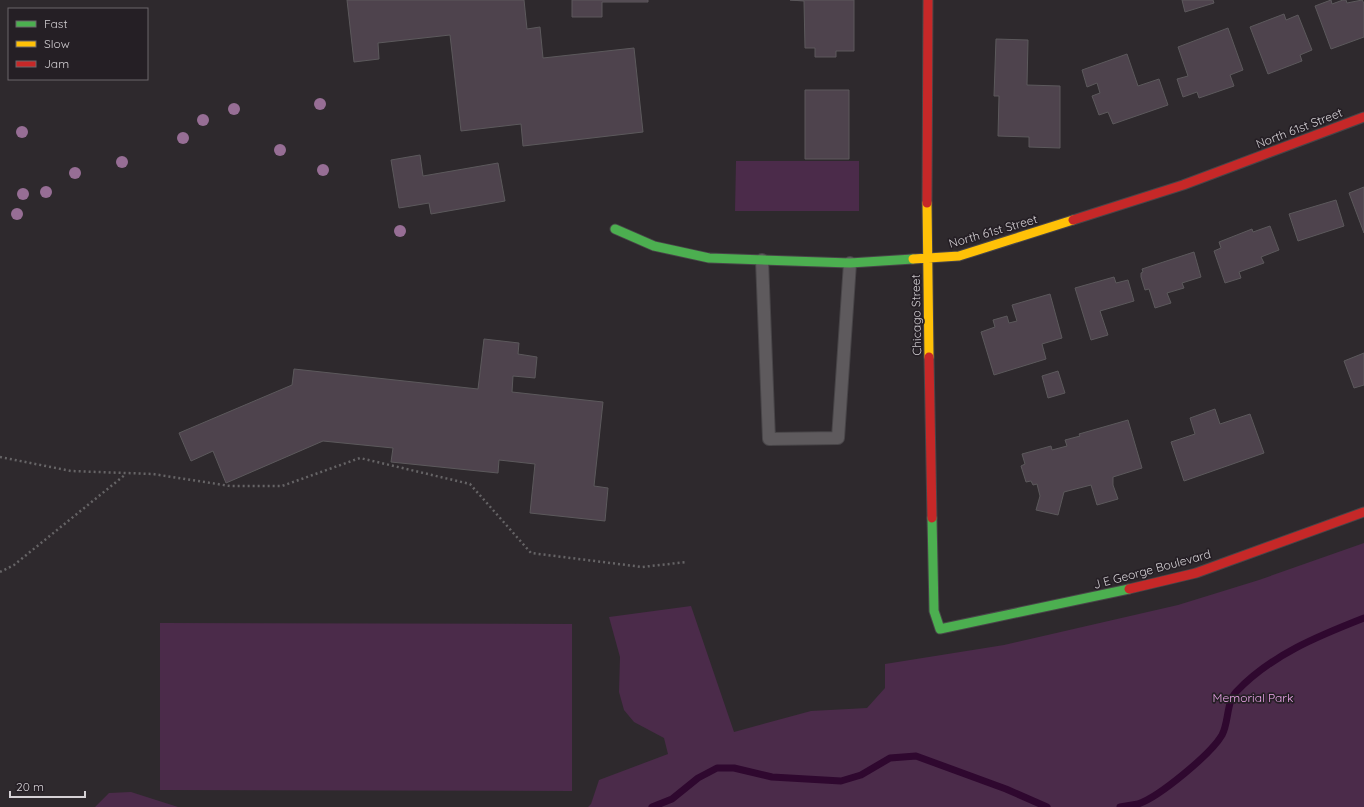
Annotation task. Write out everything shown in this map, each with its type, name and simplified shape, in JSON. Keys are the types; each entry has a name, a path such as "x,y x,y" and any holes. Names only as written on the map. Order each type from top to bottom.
{"street":[{"name":"Chicago Street","path":"928,0 927,259 934,611 940,629"},
{"name":"North 61st Street","path":"615,229 654,246 709,258 850,263 959,256 1183,185 1364,116"},
{"name":"J E George Boulevard","path":"940,629 1127,590 1196,573 1364,512"}],"lane":[{"path":"762,260 769,439 838,438 850,263"}],"path":[{"path":"0,457 70,471 153,474 230,486 282,486 360,458 470,484 531,553 642,567 687,562"},
{"path":"0,572 14,565 126,473"}],"green space":[{"path":"736,161 859,161 859,211 735,211"},
{"name":"Memorial Park","path":"1364,543 1364,807 588,807 591,804 599,780 668,754 664,738 634,722 624,710 619,692 620,657 609,617 691,606 734,732 811,711 867,708 885,688 885,664 1004,645 1178,605 1259,580"},
{"path":"160,623 572,624 572,791 160,790"},
{"path":"131,792 178,807 95,807 109,793"}],"building":[{"path":"347,0 524,0 527,29 540,27 543,58 634,48 643,132 523,146 521,124 461,131 450,35 378,43 379,59 354,62"},
{"path":"572,0 648,0 648,2 602,2 602,17 572,17"},
{"path":"790,0 854,0 854,51 836,51 836,57 815,57 815,48 805,48 804,1"},
{"path":"1182,0 1213,0 1214,3 1185,12"},
{"path":"1331,0 1332,4 1343,0 1346,0 1347,3 1362,0 1364,3 1364,37 1331,49 1315,6"},
{"path":"1284,14 1286,20 1298,15 1312,50 1300,55 1302,61 1268,74 1250,27"},
{"path":"1228,28 1243,70 1230,75 1234,86 1199,98 1197,92 1183,97 1177,79 1188,76 1178,47"},
{"path":"996,39 1028,40 1027,85 1060,86 1060,148 1029,147 1029,137 998,136 999,96 994,96"},
{"path":"1127,54 1138,86 1159,79 1168,105 1113,124 1108,112 1099,115 1092,96 1100,93 1097,83 1087,87 1082,70"},
{"path":"805,90 849,90 849,159 805,159"},
{"path":"420,155 423,176 498,163 505,201 431,214 429,203 399,208 391,160"},
{"path":"1364,187 1364,233 1349,193"},
{"path":"1336,200 1344,226 1298,241 1289,214"},
{"path":"1270,226 1279,250 1261,257 1264,263 1239,272 1241,278 1225,283 1214,251 1221,248 1219,242 1252,229 1253,232"},
{"path":"1194,252 1201,277 1182,283 1184,288 1167,293 1171,303 1155,308 1149,289 1145,290 1141,277 1141,273 1143,272 1142,269"},
{"path":"1114,277 1116,283 1128,280 1134,301 1100,311 1108,335 1091,340 1075,288"},
{"path":"1050,294 1062,338 1042,344 1046,359 994,375 981,332 995,327 993,320 1007,316 1009,323 1017,321 1012,305"},
{"path":"484,339 519,343 518,354 537,357 535,378 513,376 512,392 603,402 594,486 608,488 605,521 530,513 535,464 499,460 498,473 391,462 393,448 323,441 226,483 213,451 191,461 179,433 292,385 294,369 478,389"},
{"path":"1364,353 1364,385 1354,388 1344,361"},
{"path":"1058,371 1065,393 1048,398 1042,376"},
{"path":"1215,409 1220,424 1250,414 1264,453 1184,481 1171,442 1195,434 1190,418"},
{"path":"1128,420 1142,468 1113,477 1113,485 1118,499 1097,505 1091,485 1064,492 1058,515 1036,510 1040,496 1037,484 1033,485 1031,481 1026,482 1021,466 1025,464 1022,454 1051,446 1052,450 1067,446 1065,440 1080,436 1079,434"}],"waterway":[{"path":"1120,807 1138,804 1147,800 1184,774 1207,753 1222,735 1233,696 1264,667 1296,648 1364,618"},
{"path":"652,807 672,799 698,778 717,768 734,768 772,777 841,781 861,775 890,758 916,756 1006,789 1047,807"}],"traffic: fast":[{"path":"615,229 654,246 709,258 850,263 913,259"},
{"path":"932,518 934,611 940,629 1129,589"}],"traffic: slow":[{"path":"927,203 929,357"},
{"path":"913,259 959,256 1073,220"}],"traffic: jam":[{"path":"927,203 928,0"},
{"path":"1073,220 1183,185 1364,117"},
{"path":"929,357 932,518"},
{"path":"1129,589 1196,573 1364,512"}]}
